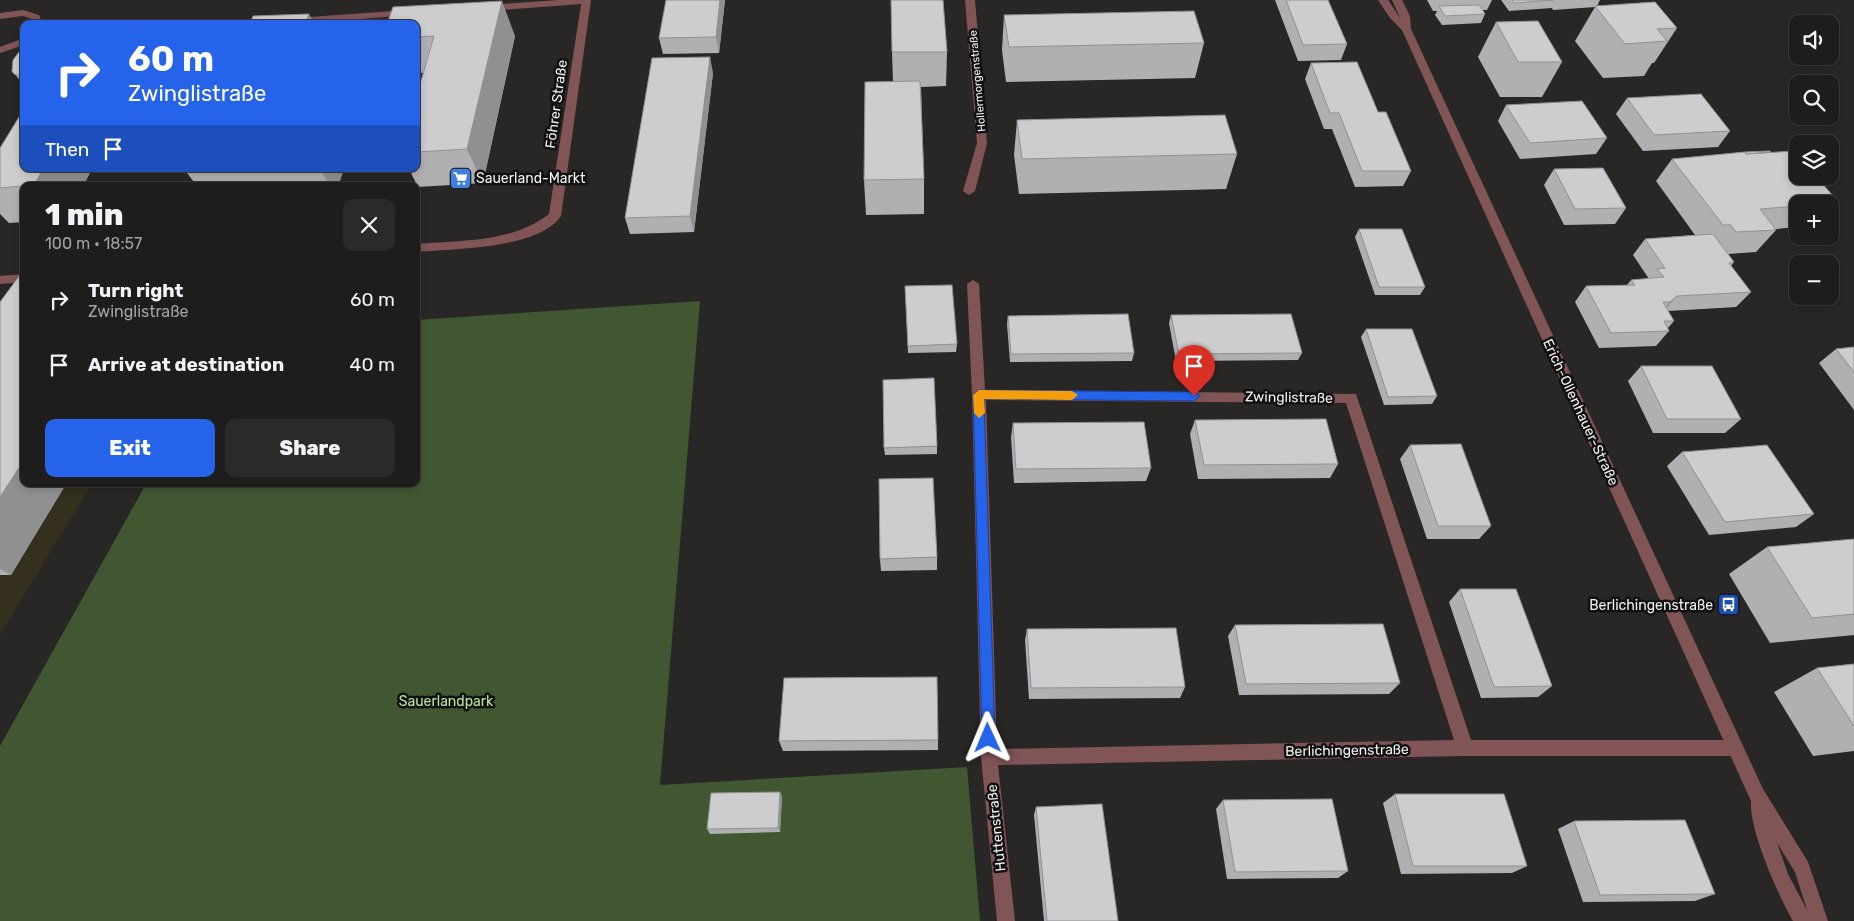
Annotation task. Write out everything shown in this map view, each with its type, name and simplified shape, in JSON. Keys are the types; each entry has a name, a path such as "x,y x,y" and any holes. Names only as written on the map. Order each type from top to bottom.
{"street":[{"path":"475,8 586,0"},
{"name":"Föhrer Straße","path":"420,248 505,240 538,230 555,216 586,0"},
{"name":"Hollermorgenstraße","path":"969,191 982,143 970,0"},
{"name":"Erich-Ollenhauer-Straße","path":"1383,0 1406,29 1757,795 1802,868 1819,921"},
{"name":"Erich-Ollenhauer-Straße","path":"1397,0 1405,16 1406,29"},
{"path":"309,20 419,12"},
{"path":"0,16 23,13 36,17 37,20"},
{"path":"0,50 20,43"},
{"path":"0,280 20,278"},
{"name":"Huttenstraße","path":"974,284 989,757 1006,921"},
{"name":"Zwinglistraße","path":"979,395 1351,398 1465,748"},
{"name":"Berlichingenstraße","path":"989,757 1465,748 1735,748"},
{"name":"Erich-Ollenhauer-Straße","path":"1757,795 1764,833 1775,870 1803,921"}],"shaded area":[{"path":"0,305 20,454 20,487 90,487 0,634"}],"green space":[{"name":"Sauerlandpark","path":"700,301 660,785 967,767 980,921 0,921 0,746 144,487 420,487 420,320"}],"building":[{"path":"666,0 720,0 716,37 659,38"},
{"path":"891,0 943,0 947,52 892,52"},
{"path":"1286,0 1328,0 1347,44 1303,45"},
{"path":"1512,0 1554,0 1514,3"},
{"path":"502,1 467,149 420,152 420,84 434,36 420,37 420,20 388,20 393,7"},
{"path":"1655,2 1677,28 1657,29 1667,41 1625,44 1595,6"},
{"path":"1479,5 1485,14 1445,16 1439,6"},
{"path":"1194,11 1204,43 1009,47 1004,15"},
{"path":"309,14 307,20 252,20 253,16"},
{"path":"1538,21 1562,62 1518,62 1496,22"},
{"path":"19,52 20,76 14,74 12,71 13,60"},
{"path":"710,57 690,216 625,218 652,58"},
{"path":"1357,62 1378,112 1386,112 1411,171 1362,171 1339,113 1330,113 1311,63"},
{"path":"920,81 924,179 864,180 865,82"},
{"path":"1701,94 1730,131 1654,135 1627,98"},
{"path":"1582,101 1607,138 1530,143 1506,105"},
{"path":"1225,115 1237,154 1022,159 1017,120"},
{"path":"20,116 20,172 41,172 36,182 20,182 20,186 0,188 0,148"},
{"path":"1770,151 1746,154 1745,152"},
{"path":"1789,151 1789,185 1824,185 1832,195 1789,195 1789,207 1760,209 1776,230 1736,232 1731,225 1723,225 1672,159 1745,152 1746,154"},
{"path":"1603,168 1626,208 1575,209 1554,169"},
{"path":"1359,229 1402,229 1425,287 1379,287"},
{"path":"1713,234 1734,262 1729,263 1751,292 1677,296 1670,302 1663,302 1674,321 1664,321 1669,331 1611,333 1586,286 1635,285 1631,280 1664,277 1657,269 1665,268 1645,239"},
{"path":"20,275 20,466 0,497 0,302"},
{"path":"952,285 957,344 908,346 905,286"},
{"path":"1128,314 1134,353 1011,354 1008,316"},
{"path":"1291,314 1302,353 1179,354 1171,315"},
{"path":"1366,329 1412,329 1437,396 1388,397"},
{"path":"1854,347 1854,372 1836,349"},
{"path":"1641,366 1712,366 1741,419 1667,419"},
{"path":"934,378 937,446 884,448 883,380"},
{"path":"1326,419 1338,464 1204,465 1195,420"},
{"path":"1144,422 1151,468 1016,469 1013,423"},
{"path":"1461,444 1491,526 1438,526 1410,445"},
{"path":"1767,445 1814,514 1725,522 1682,452"},
{"path":"933,478 937,557 880,559 879,479"},
{"path":"1854,539 1854,614 1812,618 1767,547"},
{"path":"1460,589 1516,589 1552,686 1494,687"},
{"path":"1383,624 1400,683 1246,684 1235,625"},
{"path":"1176,628 1185,687 1031,688 1027,629"},
{"path":"1854,664 1854,726 1817,668"},
{"path":"937,677 938,740 779,741 784,678"},
{"path":"780,792 778,828 707,829 711,793"},
{"path":"1395,794 1504,794 1527,866 1413,866"},
{"path":"1332,799 1348,871 1235,872 1223,800"},
{"path":"1102,804 1118,921 1047,921 1036,807"},
{"path":"1685,820 1715,894 1600,895 1574,821"}],"slow traffic":[{"path":"979,413 979,395 1072,395"}],"place":[{"name":"Sauerland-Markt","path":"460,178"},
{"name":"Berlichingenstraße","path":"1729,605"}],"route":[{"path":"988,738 979,395 1194,396"}]}
